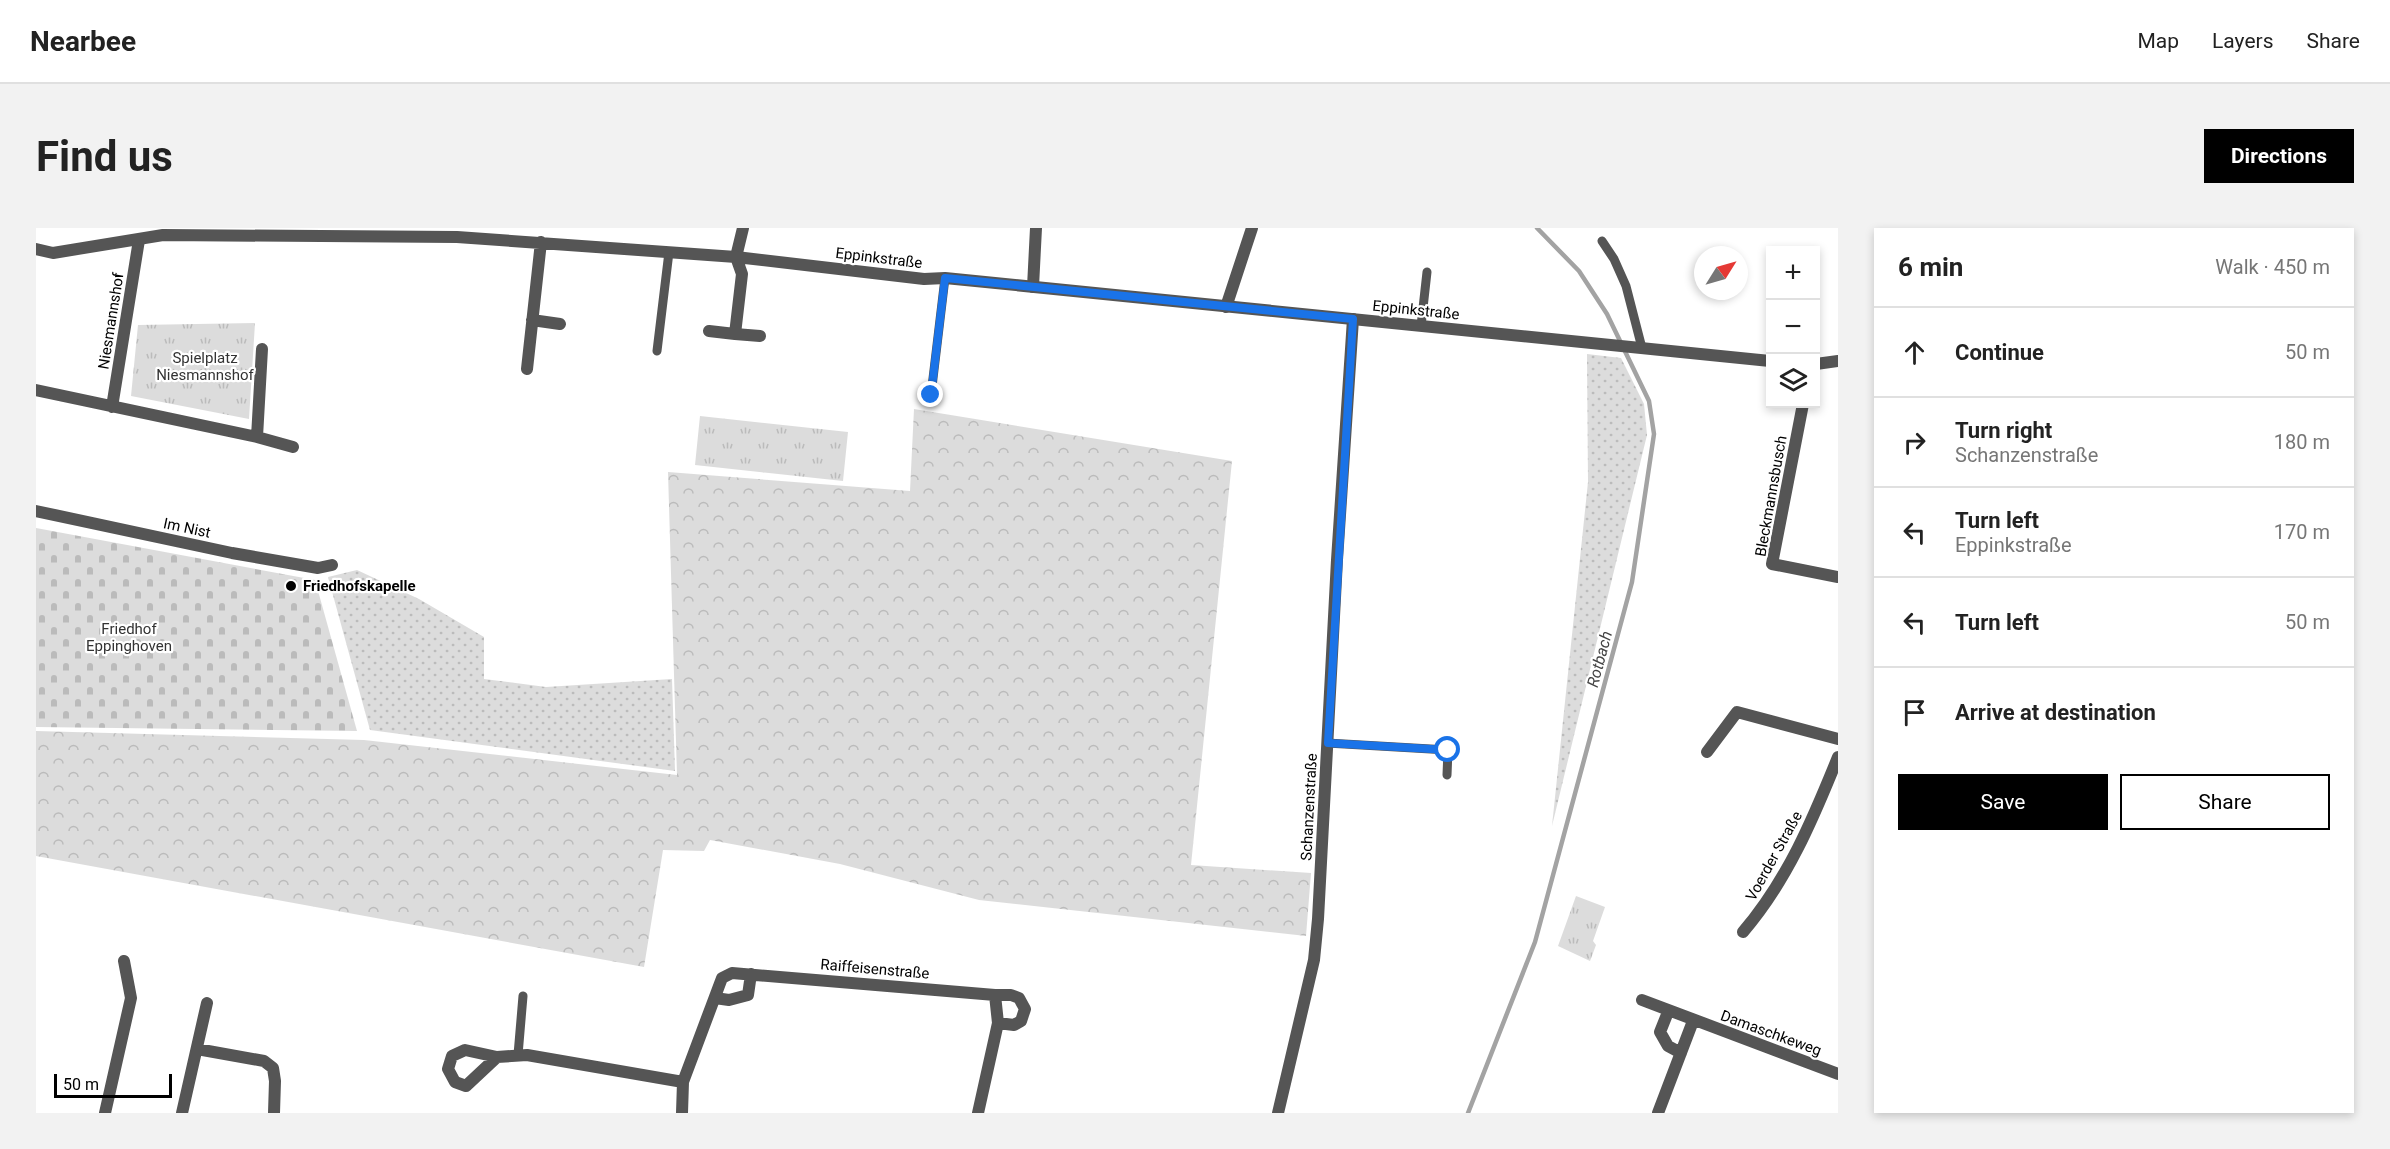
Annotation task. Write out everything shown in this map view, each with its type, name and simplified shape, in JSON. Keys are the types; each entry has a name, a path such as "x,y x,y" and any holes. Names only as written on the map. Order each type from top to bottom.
{"street":[{"path":"735,334 742,273 736,257 743,228"},
{"path":"1033,287 1036,228"},
{"path":"1226,307 1252,228"},
{"name":"Eppinkstraße","path":"36,249 53,253 163,235 458,232 541,242 736,257 924,279 945,278 1766,361"},
{"name":"Niesmannshof","path":"112,407 139,240"},
{"path":"527,369 541,242"},
{"name":"Schanzenstraße","path":"1278,1113 1314,960 1318,919 1353,319"},
{"path":"532,320 561,324"},
{"path":"709,331 760,336"},
{"path":"257,437 262,349"},
{"path":"1820,363 1838,361"},
{"path":"36,390 257,437 293,447"},
{"name":"Bleckmannsbusch","path":"1802,408 1772,564 1838,577"},
{"name":"Im Nist","path":"36,511 232,553 318,568 332,565"},
{"path":"1707,752 1737,712 1838,739"},
{"name":"Voerder Straße","path":"1743,932 1762,910 1807,834 1838,757"},
{"path":"105,1113 131,998 124,961"},
{"name":"Raiffeisenstraße","path":"682,1113 682,1082 722,978 732,973 1016,996 1022,1001 1025,1010 1024,1018 1018,1024 1010,1026 998,1023"},
{"path":"715,998 729,1000 748,995 752,974"},
{"path":"978,1113 998,1023 995,995"},
{"name":"Damaschkeweg","path":"1642,1000 1838,1074"},
{"path":"182,1113 207,1003"},
{"path":"1668,1011 1660,1032 1668,1046 1681,1053"},
{"path":"1658,1113 1693,1021"},
{"path":"197,1049 264,1061 273,1068 274,1113"},
{"path":"497,1057 527,1055 682,1082"}],"lane":[{"path":"1602,241 1614,259 1626,286 1641,348"},
{"path":"657,351 669,252"},
{"path":"1421,326 1426,272"},
{"path":"931,395 945,278"},
{"path":"1328,743 1448,750 1447,775"},
{"path":"518,1055 523,996"}],"green space":[{"name":"Spielplatz Niesmannshof","path":"255,323 249,419 131,396 138,325"},
{"path":"1587,354 1621,358 1644,404 1647,435 1552,826 1588,482"},
{"path":"914,409 1232,461 1191,865 1311,873 1306,936 979,900 840,864 710,840 704,851 663,850 644,967 36,856 36,731 364,740 677,775 668,472 910,491"},
{"path":"700,416 848,432 843,481 695,465"},
{"name":"Friedhof Eppinghoven","path":"36,528 315,580 357,731 36,727"},
{"path":"357,570 419,599 484,637 484,679 546,687 672,679 675,771 370,730 328,577"},
{"path":"1576,896 1605,907 1593,941 1596,945 1590,961 1558,946"}],"waterway":[{"name":"Rotbach","path":"1468,1113 1535,942 1632,582 1654,434 1649,401 1607,314 1579,271 1537,228"}],"place":[{"name":"Friedhofskapelle","path":"291,586"}],"route":[{"path":"931,395 945,278 1353,319 1328,743 1448,750"}]}
